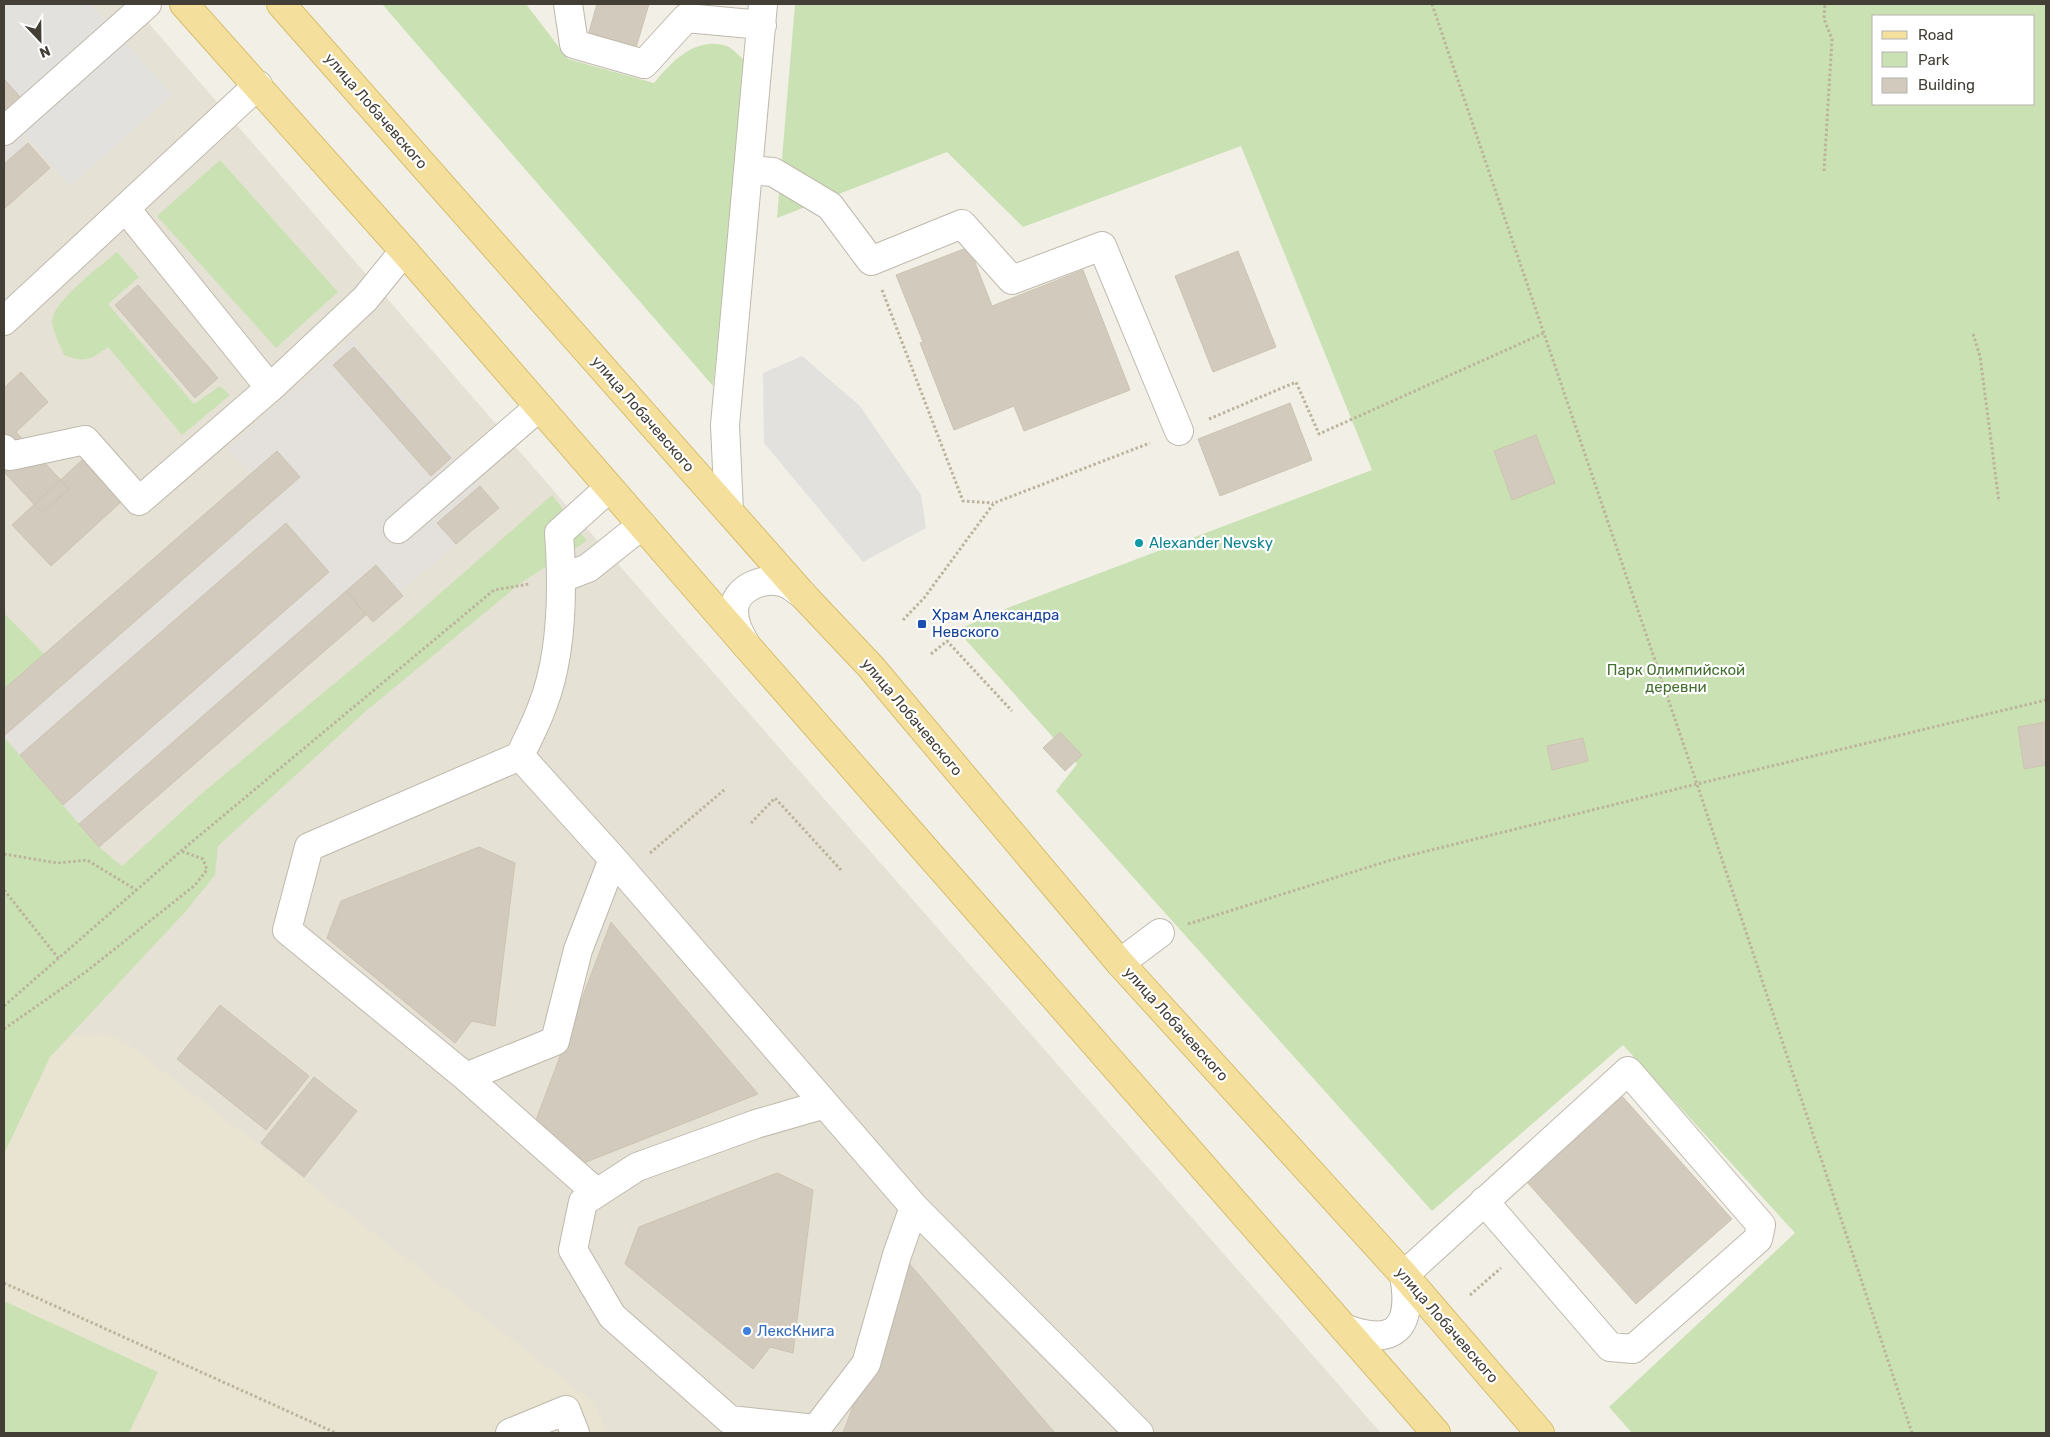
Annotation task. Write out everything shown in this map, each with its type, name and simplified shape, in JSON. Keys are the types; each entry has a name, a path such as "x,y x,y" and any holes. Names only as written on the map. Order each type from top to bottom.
{"main road":[{"path":"184,4 404,251 746,645 1436,1433"},
{"name":"улица Лобачевского","path":"281,4 729,512 802,594 871,667 1120,963 1404,1275 1540,1433"}],"street":[{"path":"4,131 148,4"},
{"path":"568,4 574,44 644,64 686,18 763,14 725,425 729,512"},
{"path":"4,321 126,210 258,85"},
{"path":"748,170 773,172 830,206 871,261 962,224 1012,280 1102,246 1179,432"},
{"path":"126,210 270,388"},
{"path":"4,449 10,456 85,440 139,501 270,388 365,299 404,251"},
{"path":"398,529 539,407"},
{"path":"597,1194 466,1077 287,930 309,847 520,756 543,706 557,647 562,578 559,533 609,488"},
{"path":"562,578 588,568 642,525"},
{"path":"746,645 735,624 734,610 739,594 753,585 765,581 782,582 802,594"},
{"path":"520,756 619,866 914,1207 1139,1433"},
{"path":"466,1077 555,1041 578,950 619,866"},
{"path":"1120,963 1160,933"},
{"path":"1344,1328 1364,1336 1381,1336 1397,1329 1406,1316 1408,1299 1404,1275 1484,1201 1628,1071 1761,1225 1758,1239 1633,1349 1610,1347 1484,1201"},
{"path":"825,1104 756,1124 637,1167 584,1202 573,1250 612,1316 739,1427 816,1429 866,1364 897,1255 914,1207"},
{"path":"510,1433 566,1410 575,1433"}],"path":[{"path":"1432,4 1697,784 1912,1433"},
{"path":"1824,171 1832,39 1824,19 1825,4"},
{"path":"871,261 963,501 994,502 1179,432 1296,382 1319,434 1544,333"},
{"path":"1973,334 1980,356 1999,502"},
{"path":"903,620 924,598 994,502"},
{"path":"4,1006 60,959 181,851 494,590 562,578"},
{"path":"931,654 947,641 1012,711"},
{"path":"1160,933 1391,860 2046,700"},
{"path":"619,866 724,790"},
{"path":"751,822 775,798 841,870"},
{"path":"4,1028 87,971 194,886 206,870 203,859 181,851"},
{"path":"4,854 57,863 87,860 138,890"},
{"path":"4,890 60,959"},
{"path":"1470,1295 1492,1276"},
{"path":"4,1283 336,1433"}],"shaded area":[{"path":"4,4 132,4 560,498 1381,1433 4,1433"},
{"path":"4,4 91,4 172,95 70,186 4,111"},
{"path":"4,117 50,168 4,209"},
{"path":"351,338 499,508 400,592 403,596 373,622 366,615 99,847 4,738 4,689 251,474 227,449"},
{"path":"802,356 860,406 921,495 926,528 863,562 764,443 763,373"},
{"path":"104,1033 129,1045 594,1403 607,1433 4,1433 4,1154 50,1057 70,1037"}],"green space":[{"path":"382,4 526,4 568,59 654,83 686,52 705,44 727,46 748,64 713,386"},
{"name":"Парк Олимпийской деревни","path":"795,4 2046,4 2046,1433 1632,1433 1609,1407 1795,1233 1623,1045 1432,1211 1056,791 1077,764 957,630 1010,607 1372,470 1241,146 1023,227 947,152 777,218"},
{"path":"220,160 338,292 276,348 157,216"},
{"path":"117,252 139,277 108,304 194,404 220,386 230,395 182,435 108,347 87,359 77,359 64,355 55,334 52,322 60,304 78,284"},
{"path":"552,495 587,541 522,582 366,711 218,846 215,875 186,911 50,1057 4,1154 4,737 99,847 122,866 201,794 387,640"},
{"path":"4,613 44,654 4,689"},
{"path":"4,1301 158,1372 129,1433 4,1433"}],"building":[{"path":"597,4 649,4 635,51 589,32"},
{"path":"4,79 22,99 6,113 4,111"},
{"path":"28,143 50,168 4,209 4,164"},
{"path":"969,247 992,306 1083,270 1130,390 1024,431 1014,406 954,430 920,343 923,342 896,275"},
{"path":"1238,251 1276,347 1213,372 1175,276"},
{"path":"138,285 218,378 195,398 115,305"},
{"path":"354,347 451,458 431,476 333,365"},
{"path":"21,372 48,402 16,432 69,489 42,513 4,472 4,388"},
{"path":"1290,403 1312,460 1220,496 1198,439"},
{"path":"1536,435 1555,483 1512,500 1494,451"},
{"path":"277,451 300,477 4,736 4,689"},
{"path":"82,460 121,502 51,566 12,525"},
{"path":"480,486 499,508 456,544 437,523"},
{"path":"286,523 329,572 63,805 20,755"},
{"path":"376,565 403,596 373,622 346,591"},
{"path":"346,591 366,615 99,847 79,824"},
{"path":"2046,722 2046,765 2024,769 2018,727"},
{"path":"1060,732 1082,755 1065,771 1043,748"},
{"path":"1583,738 1588,761 1552,770 1547,746"},
{"path":"479,847 515,863 495,1026 472,1021 455,1043 327,938 341,901"},
{"path":"611,922 758,1094 571,1168 531,1133"},
{"path":"220,1005 309,1076 266,1130 177,1059"},
{"path":"314,1077 357,1111 304,1177 261,1143"},
{"path":"1621,1095 1732,1219 1636,1304 1526,1181"},
{"path":"777,1173 813,1190 793,1353 770,1347 753,1369 625,1264 639,1227"},
{"path":"907,1261 1055,1433 843,1433"}],"place":[{"name":"Alexander Nevsky","path":"1139,543"},
{"name":"Храм Александра Невского","path":"922,624"},
{"name":"ЛексКнига","path":"747,1331"}]}
